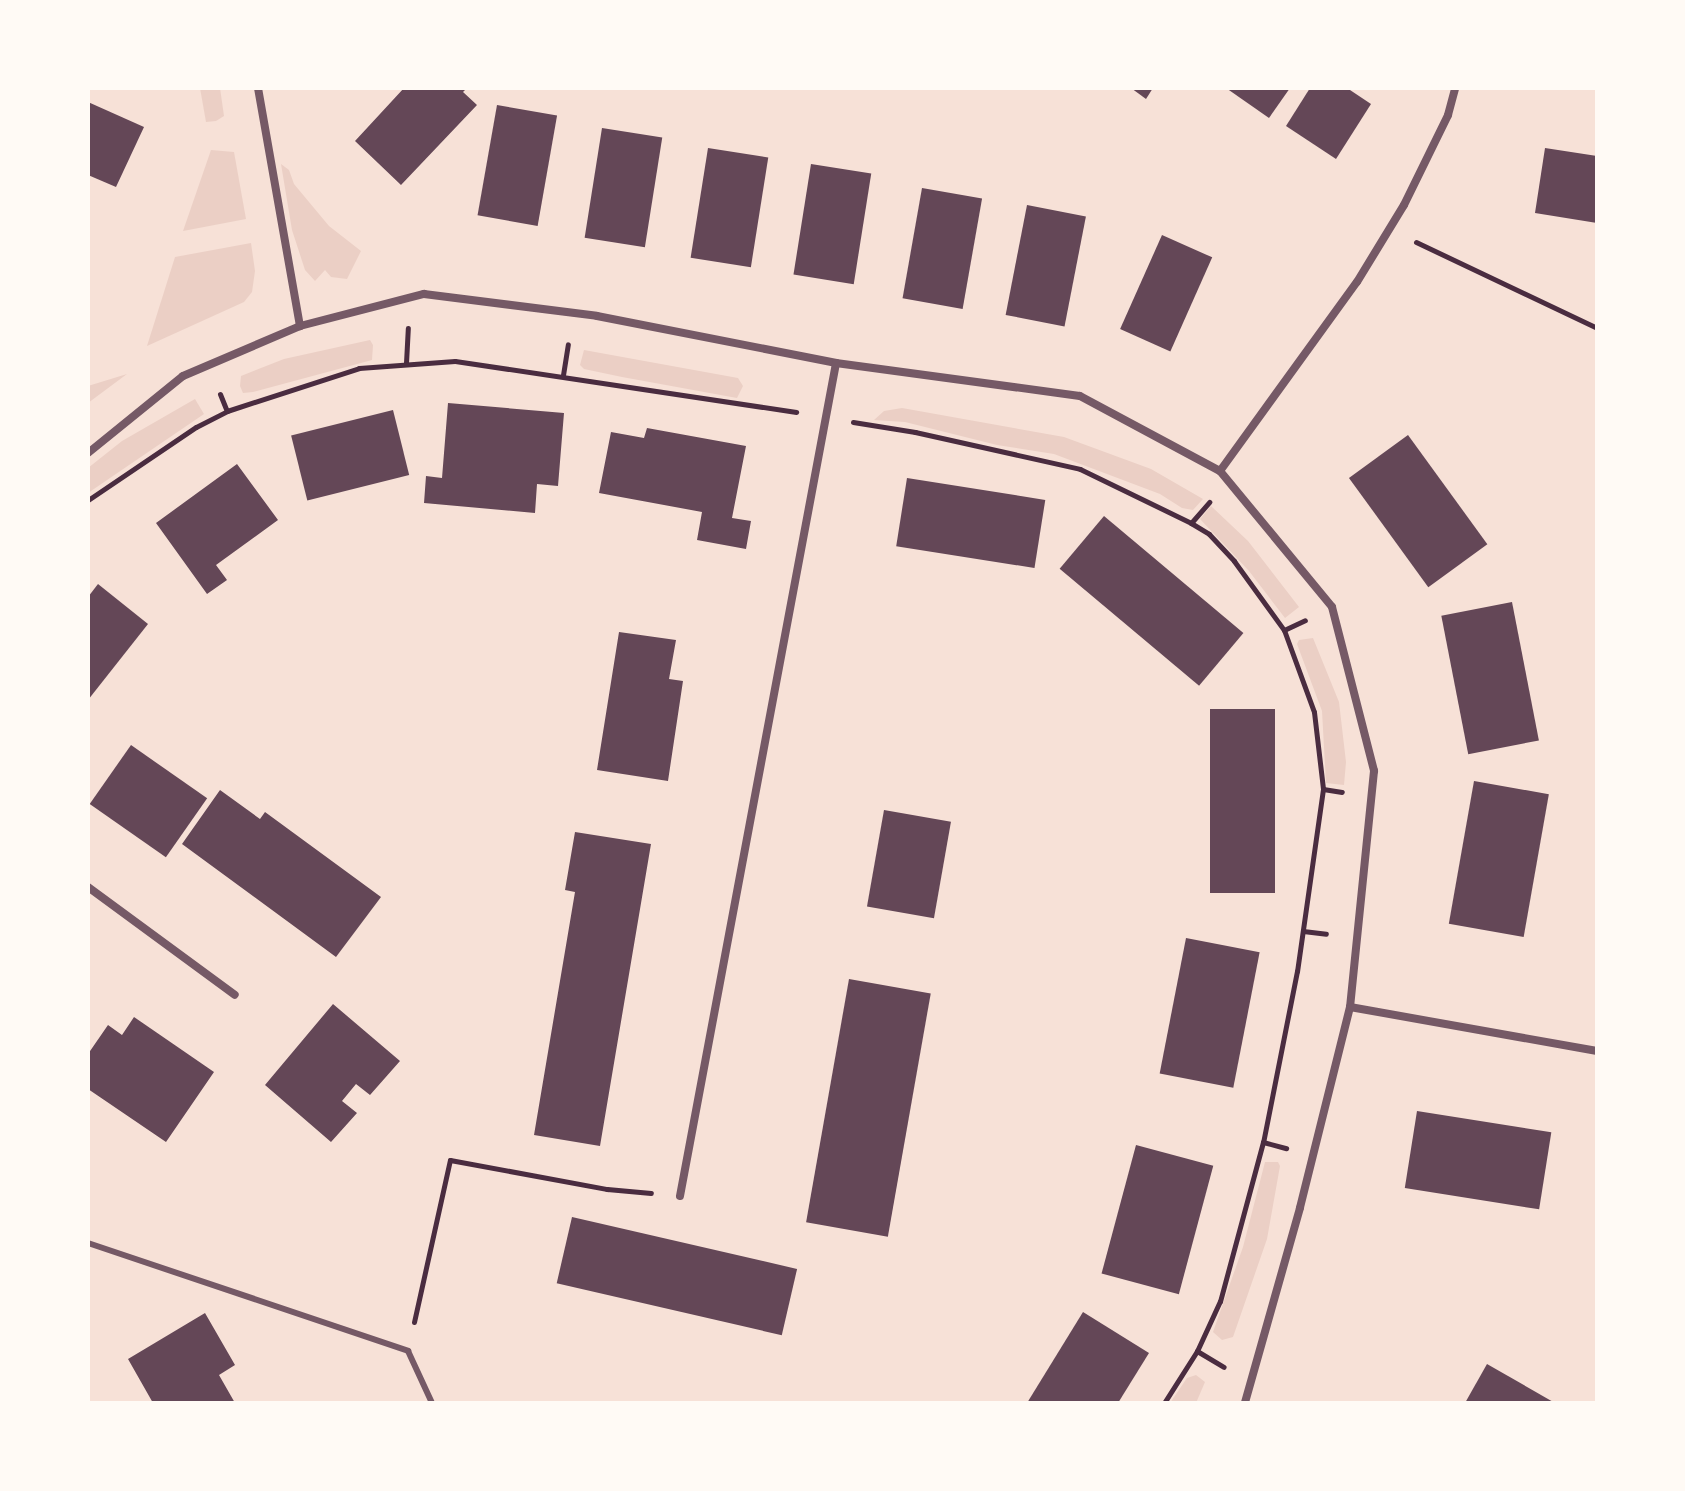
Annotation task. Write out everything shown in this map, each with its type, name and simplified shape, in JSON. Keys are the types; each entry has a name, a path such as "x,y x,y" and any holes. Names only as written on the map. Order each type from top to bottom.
{"street":[{"path":"258,88 300,326"},
{"path":"1220,471 1357,282 1390,229 1448,115 1455,88"},
{"path":"88,453 183,376 300,326 424,294 597,316 836,363 1080,396 1220,471 1332,607 1374,771 1350,1007 1296,1223 1245,1403"},
{"path":"680,1196 836,363"},
{"path":"88,887 235,995"},
{"path":"1350,1007 1597,1051"}],"lane":[{"path":"88,1243 408,1351 432,1403"}],"path":[{"path":"1390,229 1597,328"},
{"path":"88,500 196,427 227,411 359,368 444,361 495,365 915,432 1080,469 1184,518 1209,534 1260,594 1284,630 1314,712 1323,789 1297,971 1263,1142 1220,1301 1197,1351 1164,1403"},
{"path":"408,1351 450,1160 607,1189 680,1196"}],"shaded area":[{"path":"200,88 220,88 224,116 206,122"},
{"path":"211,150 234,152 246,219 183,231"},
{"path":"281,164 289,170 294,184 329,226 361,251 347,279 331,277 325,270 315,281 305,270 292,230"},
{"path":"251,243 255,271 252,292 244,302 147,346 175,257"},
{"path":"370,340 373,345 372,360 253,392 243,393 240,386 241,376 284,359"},
{"path":"584,350 738,378 743,386 737,398 584,369 580,365"},
{"path":"127,374 88,403 88,386"},
{"path":"195,399 204,414 88,493 88,468 122,441"},
{"path":"902,408 1064,437 1151,469 1203,499 1193,510 1182,508 1160,494 1054,454 997,445 905,422 874,420 884,411"},
{"path":"1211,506 1248,541 1299,607 1285,618 1249,571 1200,519"},
{"path":"1313,638 1339,702 1346,762 1344,785 1326,783 1322,711 1297,644 1299,640"},
{"path":"1265,1162 1278,1162 1280,1166 1267,1239 1233,1337 1222,1340 1213,1332 1243,1247"},
{"path":"1196,1375 1205,1382 1196,1403 1170,1403 1187,1378"}],"building":[{"path":"404,88 467,88 463,92 477,105 401,185 355,141"},
{"path":"1131,88 1153,88 1146,99"},
{"path":"1226,88 1290,88 1269,118"},
{"path":"1310,88 1347,88 1371,104 1336,159 1286,126"},
{"path":"88,102 144,127 116,187 88,175"},
{"path":"497,105 557,116 538,226 478,215"},
{"path":"602,128 662,138 645,247 585,238"},
{"path":"708,148 768,158 751,267 691,258"},
{"path":"1545,148 1597,156 1597,223 1535,213"},
{"path":"811,164 871,174 854,284 793,275"},
{"path":"922,188 982,199 963,309 903,298"},
{"path":"1027,205 1086,216 1065,326 1006,315"},
{"path":"1162,235 1212,257 1170,351 1120,329"},
{"path":"448,403 564,413 558,486 537,484 535,513 424,503 426,476 442,478"},
{"path":"393,410 409,475 307,500 291,435"},
{"path":"647,428 746,446 732,518 751,521 746,549 697,540 702,512 599,493 611,432 644,438"},
{"path":"1408,435 1487,544 1428,587 1349,478"},
{"path":"237,464 278,520 216,565 227,580 207,594 156,523"},
{"path":"907,478 1045,500 1034,568 896,546"},
{"path":"1104,516 1243,633 1199,686 1060,569"},
{"path":"98,584 148,624 88,700 88,597"},
{"path":"1512,602 1539,740 1468,754 1441,616"},
{"path":"619,632 676,640 669,679 683,681 668,781 597,770"},
{"path":"1210,709 1275,709 1275,893 1210,893"},
{"path":"131,745 207,798 166,857 90,804"},
{"path":"1474,781 1549,794 1524,937 1449,924"},
{"path":"220,790 260,819 265,812 381,897 336,957 182,844"},
{"path":"884,810 951,822 934,918 867,907"},
{"path":"575,832 651,844 600,1146 534,1135 575,892 565,890"},
{"path":"1186,938 1260,952 1233,1088 1160,1073"},
{"path":"849,979 931,993 888,1237 806,1222"},
{"path":"333,1004 400,1061 370,1095 356,1084 342,1101 357,1113 331,1142 265,1085"},
{"path":"134,1017 214,1072 166,1142 88,1089 88,1054 108,1025 122,1035"},
{"path":"1417,1111 1551,1132 1539,1209 1405,1188"},
{"path":"1136,1145 1213,1166 1179,1294 1102,1273"},
{"path":"572,1217 797,1269 782,1335 557,1283"},
{"path":"1083,1312 1149,1353 1118,1403 1027,1403"},
{"path":"205,1313 235,1365 219,1375 235,1403 153,1403 128,1359"},
{"path":"1487,1364 1555,1403 1465,1403"}]}
